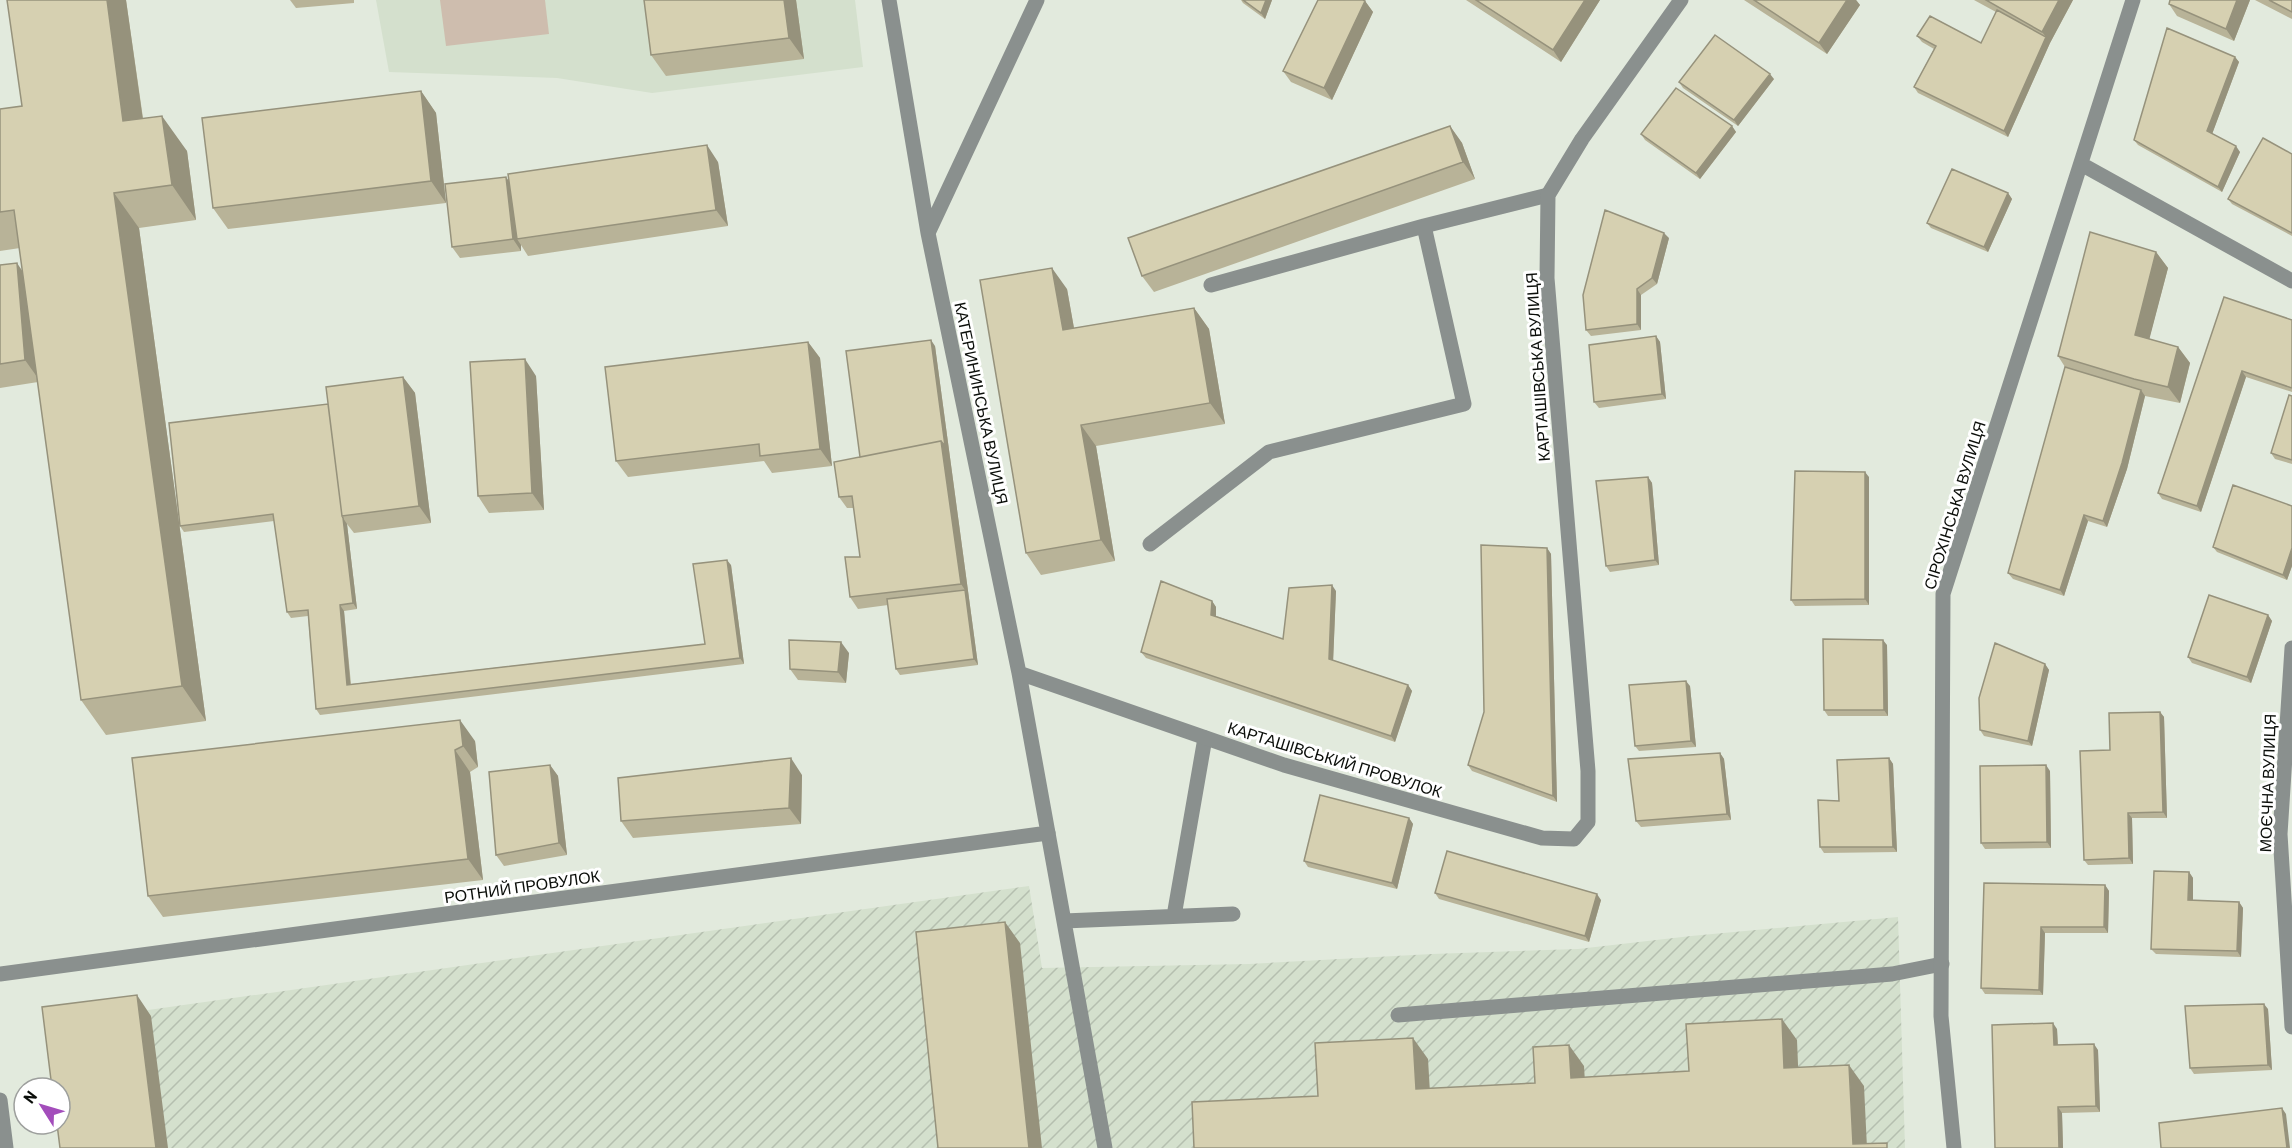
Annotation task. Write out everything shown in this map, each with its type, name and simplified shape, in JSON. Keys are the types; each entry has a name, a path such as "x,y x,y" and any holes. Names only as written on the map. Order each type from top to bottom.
{"street":[{"name":"КАТЕРИНИНСЬКА ВУЛИЦЯ","path":"889,0 928,233 1019,673 1105,1148"},
{"path":"928,233 1037,0"},
{"path":"1211,285 1424,226 1548,195 1582,139 1680,0"},
{"name":"СІРОХІНСЬКА ВУЛИЦЯ","path":"1954,1148 1941,1016 1943,594 2133,0"},
{"path":"2081,164 2292,280"},
{"name":"КАРТАШІВСЬКА ВУЛИЦЯ","path":"1548,195 1547,278 1588,771"},
{"path":"1150,544 1269,452 1464,404 1424,226"},
{"name":"МОЄЧНА ВУЛИЦЯ","path":"2292,648 2280,834 2292,1027"},
{"name":"КАРТАШІВСЬКИЙ ПРОВУЛОК","path":"1019,673 1284,765 1542,838 1574,839 1588,822 1588,771"},
{"path":"1174,916 1205,738"},
{"name":"РОТНИЙ ПРОВУЛОК","path":"0,974 1048,833"},
{"path":"1064,921 1233,914"},
{"path":"1398,1015 1892,974 1942,964"},
{"path":"0,1100 6,1148"}],"shaded area":[{"path":"376,0 855,0 863,67 652,93 557,78 389,72"},
{"path":"440,0 545,0 549,34 446,46"},
{"path":"1029,886 1042,968 1249,964 1578,949 1898,917 1905,1148 61,1148 61,1136 72,1136 72,1076 58,1076 49,1024"}],"building":[{"path":"7,0 107,0 123,121 162,116 172,185 114,193 182,686 81,700 14,210 0,212 0,109 22,106"},
{"path":"644,0 784,0 789,38 651,55"},
{"path":"1243,0 1266,0 1261,13"},
{"path":"1318,0 1365,1 1324,88 1283,71"},
{"path":"1476,0 1585,0 1553,50"},
{"path":"1754,0 1847,0 1819,43"},
{"path":"1986,0 2059,0 2042,32"},
{"path":"2170,0 2237,0 2226,29 2169,4"},
{"path":"2269,0 2292,0 2292,12"},
{"path":"1997,10 2046,37 2004,131 1914,87 1936,46 1917,36 1930,16 1981,43"},
{"path":"2167,28 2235,57 2207,131 2236,146 2218,187 2134,140"},
{"path":"1715,35 1770,74 1734,120 1679,82"},
{"path":"1676,88 1732,126 1696,173 1641,134"},
{"path":"421,91 431,181 213,208 202,118"},
{"path":"1450,126 1463,162 1142,276 1128,238"},
{"path":"2263,138 2292,154 2292,233 2228,199"},
{"path":"707,145 716,210 517,239 508,174"},
{"path":"1952,169 2008,193 1984,247 1927,223"},
{"path":"506,177 513,239 452,247 445,184"},
{"path":"1605,210 1664,233 1652,278 1637,289 1637,324 1586,330 1583,295"},
{"path":"2090,232 2156,252 2135,335 2178,347 2168,387 2058,356"},
{"path":"17,263 25,360 0,364 0,265"},
{"path":"1052,268 1063,330 1194,308 1210,403 1081,425 1101,540 1026,553 980,280"},
{"path":"2224,297 2292,320 2292,388 2242,371 2197,506 2158,493"},
{"path":"1656,336 1662,394 1594,402 1589,345"},
{"path":"931,340 945,446 941,441 860,457 846,351"},
{"path":"808,342 820,449 760,456 759,444 616,461 605,367"},
{"path":"525,359 532,493 478,496 470,362"},
{"path":"2065,367 2141,390 2122,463 2103,521 2084,515 2060,590 2008,573"},
{"path":"403,377 419,506 342,516 326,387"},
{"path":"2289,395 2292,396 2292,460 2271,453"},
{"path":"328,404 353,603 340,605 347,685 705,644 693,564 727,560 740,658 316,709 308,610 287,612 273,514 180,526 169,423"},
{"path":"941,441 961,584 850,597 845,557 860,557 852,496 839,497 834,462"},
{"path":"1795,471 1865,472 1865,599 1791,600"},
{"path":"1648,477 1655,560 1606,566 1596,481"},
{"path":"2233,485 2292,506 2292,548 2283,575 2213,547"},
{"path":"1481,545 1547,548 1553,796 1468,765 1484,712"},
{"path":"1161,581 1212,601 1211,615 1283,639 1289,588 1332,585 1329,659 1408,685 1391,736 1141,652"},
{"path":"965,590 974,659 896,669 887,599"},
{"path":"2209,595 2268,615 2247,677 2188,657"},
{"path":"1823,639 1883,640 1884,710 1824,710"},
{"path":"789,640 841,642 838,672 790,669"},
{"path":"1995,643 2045,664 2028,741 1980,730 1979,698"},
{"path":"1686,681 1691,741 1635,746 1629,685"},
{"path":"2160,712 2163,812 2128,813 2129,858 2084,860 2080,751 2110,750 2109,713"},
{"path":"460,720 463,746 455,750 468,859 148,896 132,758"},
{"path":"1720,753 1727,814 1636,821 1628,759"},
{"path":"791,758 789,808 621,821 618,778"},
{"path":"1889,758 1893,847 1820,847 1818,800 1839,801 1837,760"},
{"path":"550,765 559,843 496,855 489,772"},
{"path":"2046,765 2047,842 1981,843 1980,766"},
{"path":"1320,795 1409,818 1392,883 1304,861"},
{"path":"1447,851 1597,894 1585,936 1435,893"},
{"path":"2154,871 2189,872 2188,900 2239,902 2237,951 2151,949"},
{"path":"1984,883 2105,885 2104,927 2041,927 2039,990 1981,988"},
{"path":"1005,922 1029,1148 938,1148 916,932"},
{"path":"137,995 156,1148 60,1148 58,1136 72,1136 72,1076 51,1076 42,1007"},
{"path":"2264,1004 2268,1065 2190,1068 2185,1006"},
{"path":"1782,1019 1784,1068 1849,1065 1853,1144 1887,1143 1887,1148 1194,1148 1192,1102 1318,1096 1315,1043 1413,1038 1416,1089 1535,1083 1533,1047 1569,1045 1571,1078 1689,1071 1686,1024"},
{"path":"2053,1023 2054,1045 2094,1044 2096,1106 2058,1107 2059,1148 1995,1148 1992,1025"},
{"path":"2282,1108 2287,1148 2161,1148 2159,1123"}]}
